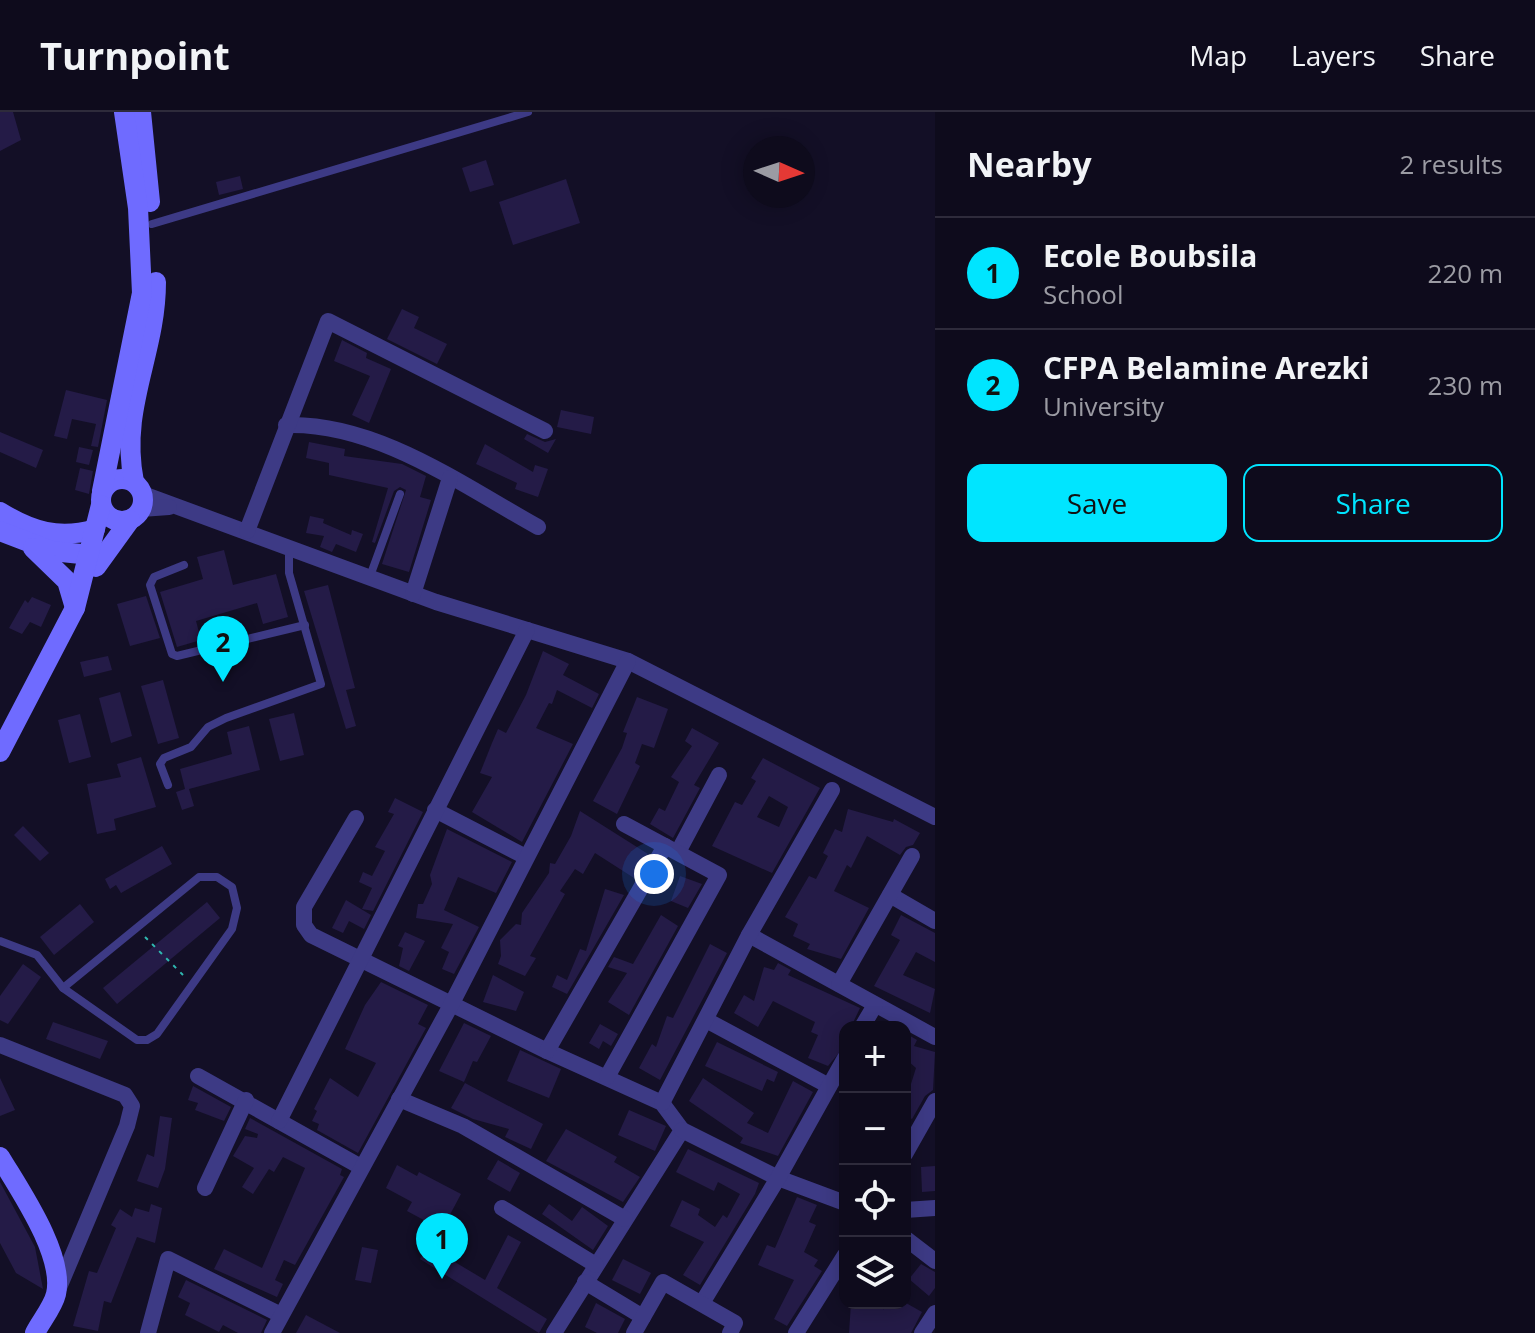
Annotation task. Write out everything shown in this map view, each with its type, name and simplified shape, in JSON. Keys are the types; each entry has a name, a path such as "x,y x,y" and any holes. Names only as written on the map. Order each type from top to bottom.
{"main road":[{"path":"96,556 95,529 142,293 138,208 124,112"},
{"path":"0,752 75,608 96,556 137,501 128,429 153,316 152,224 141,112"},
{"path":"101,498 120,478 137,501"},
{"path":"101,498 116,521 137,501"},
{"path":"0,512 35,531 49,534 74,534 95,529"},
{"path":"0,531 30,545 96,556"},
{"path":"30,545 67,581 75,608"},
{"path":"0,1157 42,1228 52,1255 56,1293 35,1333"}],"street":[{"path":"247,531 328,321 545,431"},
{"path":"286,425 308,424 375,442 450,478 538,527"},
{"path":"413,594 450,478"},
{"path":"137,501 183,507 369,579 628,661 935,817"},
{"path":"279,1121 527,630"},
{"path":"272,1333 451,1005 628,661"},
{"path":"547,1051 719,775"},
{"path":"662,1103 749,935 832,790"},
{"path":"435,810 526,857"},
{"path":"356,818 304,907 302,919 311,935 547,1051 662,1103 682,1130 778,1178 839,1201"},
{"path":"607,1077 719,875 624,824"},
{"path":"839,984 912,856"},
{"path":"890,895 935,921"},
{"path":"749,935 935,1037"},
{"path":"866,1021 875,1005"},
{"path":"706,1020 829,1086"},
{"path":"0,1045 125,1095 132,1106 127,1126 56,1293"},
{"path":"702,1303 778,1178 839,1068"},
{"path":"198,1076 246,1100 361,1167"},
{"path":"399,1099 463,1126 625,1219"},
{"path":"205,1188 246,1100"},
{"path":"911,1144 934,1105"},
{"path":"554,1333 682,1130"},
{"path":"502,1208 596,1265"},
{"path":"911,1210 935,1208"},
{"path":"911,1243 935,1261"},
{"path":"148,1333 168,1259 281,1315"},
{"path":"796,1333 839,1265"},
{"path":"585,1282 643,1317"},
{"path":"634,1333 663,1282 735,1323 730,1333"},
{"path":"922,1333 935,1313"}],"lane":[{"path":"152,224 528,112"},
{"path":"369,579 400,494"},
{"path":"168,785 160,764 164,758 191,747 208,727 321,684 289,573 289,547"},
{"path":"184,565 154,577 150,585 172,654 177,656 305,625"},
{"path":"0,941 37,955 63,988 137,1040 147,1040 157,1034 232,929 237,908 232,887 217,877 199,877 63,988"}],"path":[{"path":"136,928 193,984"}],"building":[{"path":"0,112 13,112 21,140 0,151"},
{"path":"486,160 494,185 470,192 462,168"},
{"path":"240,176 243,189 219,195 216,182"},
{"path":"566,179 580,223 513,245 499,202"},
{"path":"402,309 419,317 414,328 447,344 437,364 387,339"},
{"path":"342,340 367,353 366,358 391,369 369,423 352,415 370,376 334,361"},
{"path":"66,390 107,400 98,447 91,446 96,424 72,419 67,439 54,436"},
{"path":"561,410 594,417 591,434 557,427"},
{"path":"0,432 43,450 36,468 0,452"},
{"path":"527,434 545,442 556,439 548,453 524,439"},
{"path":"309,442 345,449 344,456 402,464 426,476 420,497 431,500 409,572 382,564 406,490 400,487 394,491 375,543 372,542 388,488 329,475 329,463 306,458"},
{"path":"485,444 533,472 535,465 548,469 538,497 515,489 517,483 476,464"},
{"path":"79,447 93,450 89,465 76,462"},
{"path":"80,468 93,471 89,494 75,490"},
{"path":"310,516 324,519 323,523 351,535 352,530 363,534 356,552 336,544 332,552 320,547 324,536 306,533"},
{"path":"224,550 233,585 276,574 288,617 263,624 257,603 196,621 201,640 177,647 160,592 203,579 197,557"},
{"path":"328,585 355,688 346,690 356,726 346,729 304,591"},
{"path":"146,596 160,638 130,646 117,604"},
{"path":"32,597 51,605 41,627 30,622 22,634 9,628 25,600 28,603"},
{"path":"543,651 569,664 563,675 599,694 592,708 557,690 552,704 549,703 536,728 573,744 522,842 472,812 492,777 480,773 498,729 506,733 526,695"},
{"path":"108,656 112,670 84,677 80,662"},
{"path":"163,680 179,738 158,744 141,686"},
{"path":"120,692 132,736 111,743 99,698"},
{"path":"637,697 668,709 654,748 642,744 635,763 640,766 617,814 593,801 622,748 627,733 623,732"},
{"path":"294,713 304,755 280,761 269,719"},
{"path":"80,714 91,757 69,763 58,720"},
{"path":"249,726 260,770 189,789 194,806 182,810 176,792 185,789 180,769 232,754 227,732"},
{"path":"692,728 719,743 694,785 700,788 673,838 650,824 659,808 665,811 679,782 671,777 692,746 685,741"},
{"path":"141,757 156,807 114,819 116,830 97,834 87,784 121,777 117,764"},
{"path":"763,758 820,788 772,873 712,846 735,802 742,805 756,781 751,778","holes":["769,796 788,807 779,827 757,817"]},
{"path":"395,798 423,812 373,911 362,909 372,888 359,882 363,872 372,876 385,851 375,847 394,814 388,812"},
{"path":"848,809 893,822 894,819 920,833 913,845 906,847 900,855 867,836 851,868 847,865 834,891 869,908 841,959 807,949 810,944 793,936 798,924 785,917 809,876 816,879 828,856 823,853 835,829 842,832"},
{"path":"580,811 648,854 634,878 595,853 583,874 575,869 560,891 565,894 530,956 536,958 525,976 498,964 500,940 516,924 521,925 522,913 549,873 550,863 555,864 571,836"},
{"path":"23,826 49,853 40,861 14,835"},
{"path":"447,829 512,862 496,893 458,877 444,910 479,927 454,974 442,969 449,952 441,948 453,924 416,918 418,904 423,904 432,884 430,875"},
{"path":"162,846 172,864 121,893 116,885 110,889 105,879"},
{"path":"680,876 702,884 688,908 671,901"},
{"path":"605,889 624,895 567,994 552,987 557,975 567,980 580,949 586,951"},
{"path":"346,900 371,915 364,929 349,921 343,933 332,928"},
{"path":"207,902 220,918 117,1004 103,988"},
{"path":"80,904 94,922 54,955 40,937"},
{"path":"661,915 678,926 629,1015 608,1002 627,973 608,967 614,957 633,964"},
{"path":"901,915 935,933 935,962 916,952 903,975 935,989 930,1013 874,986 900,940 891,935"},
{"path":"405,932 425,941 409,971 399,966 403,948 398,946"},
{"path":"710,944 727,953 660,1080 639,1068 652,1044 656,1047 667,1016 673,1018"},
{"path":"778,963 791,970 788,975 860,1008 854,1021 839,1021 839,1053 828,1066 808,1058 818,1035 811,1032 815,1022 773,1001 758,1027 734,1013 744,995 754,1001 764,967 774,970"},
{"path":"23,964 41,977 8,1024 0,1020 0,996"},
{"path":"493,975 524,992 516,1011 483,1002"},
{"path":"381,982 428,1005 418,1024 426,1028 358,1153 317,1130 319,1124 312,1121 317,1111 314,1109 330,1078 358,1097 376,1063 345,1049 365,1005"},
{"path":"53,1022 108,1041 100,1059 46,1039"},
{"path":"464,1023 491,1036 477,1062 473,1061 464,1082 439,1071"},
{"path":"600,1024 618,1034 611,1046 603,1041 599,1049 589,1043"},
{"path":"911,1036 917,1040 914,1046 935,1052 933,1090 925,1096 912,1119 911,1084 916,1068 911,1064"},
{"path":"717,1042 778,1072 774,1082 767,1079 762,1091 705,1066"},
{"path":"520,1050 561,1069 549,1098 507,1081"},
{"path":"0,1078 15,1110 0,1116"},
{"path":"703,1078 754,1113 747,1123 768,1133 793,1081 813,1092 778,1156 740,1143 743,1138 689,1101"},
{"path":"465,1083 543,1124 531,1149 505,1137 509,1129 473,1119 451,1108"},
{"path":"193,1086 231,1107 224,1121 195,1110 198,1103 188,1100"},
{"path":"629,1110 666,1126 655,1151 618,1135"},
{"path":"160,1116 172,1118 165,1169 158,1188 137,1181 147,1154 154,1157"},
{"path":"250,1118 342,1169 340,1175 344,1177 295,1265 284,1260 275,1280 283,1284 277,1297 214,1269 224,1249 262,1268 305,1168 283,1157 274,1172 269,1169 253,1194 242,1187 254,1168 233,1156 245,1136 257,1138 258,1134 245,1129"},
{"path":"566,1129 617,1157 614,1162 640,1177 623,1202 546,1161"},
{"path":"688,1149 759,1183 700,1285 683,1275 704,1242 670,1226 682,1200 700,1209 698,1215 715,1227 723,1215 727,1218 740,1194 718,1182 714,1191 676,1172"},
{"path":"498,1160 520,1173 510,1192 487,1179"},
{"path":"397,1165 417,1176 419,1172 461,1194 446,1222 437,1217 433,1225 407,1211 412,1202 386,1188"},
{"path":"935,1166 935,1191 922,1192 921,1167"},
{"path":"0,1182 35,1247 43,1289 16,1273 0,1243"},
{"path":"797,1197 817,1205 809,1222 816,1225 804,1252 818,1260 814,1266 822,1271 787,1326 774,1319 794,1280 758,1265 767,1245 775,1248"},
{"path":"151,1204 162,1208 155,1243 137,1237 111,1303 104,1301 98,1331 73,1326 89,1271 97,1273 116,1228 111,1225 120,1209 132,1217 135,1208 149,1212"},
{"path":"549,1204 572,1221 582,1207 608,1226 593,1250 542,1214"},
{"path":"508,1235 521,1242 497,1288 547,1319 539,1333 420,1259 428,1246 485,1280"},
{"path":"362,1247 378,1250 371,1283 355,1280"},
{"path":"623,1259 651,1273 640,1294 612,1280"},
{"path":"921,1264 935,1272 935,1288 929,1296 911,1281"},
{"path":"186,1280 267,1320 261,1333 238,1333 223,1325 219,1332 185,1315 190,1303 178,1297"},
{"path":"596,1303 625,1319 618,1333 597,1333 585,1327"},
{"path":"911,1306 922,1312 911,1333 849,1333 851,1309 911,1309"},
{"path":"306,1315 340,1333 296,1333"}],"place":[{"name":"CFPA Belamine Arezki","path":"223,682"},
{"name":"Ecole Boubsila","path":"442,1279"}]}
